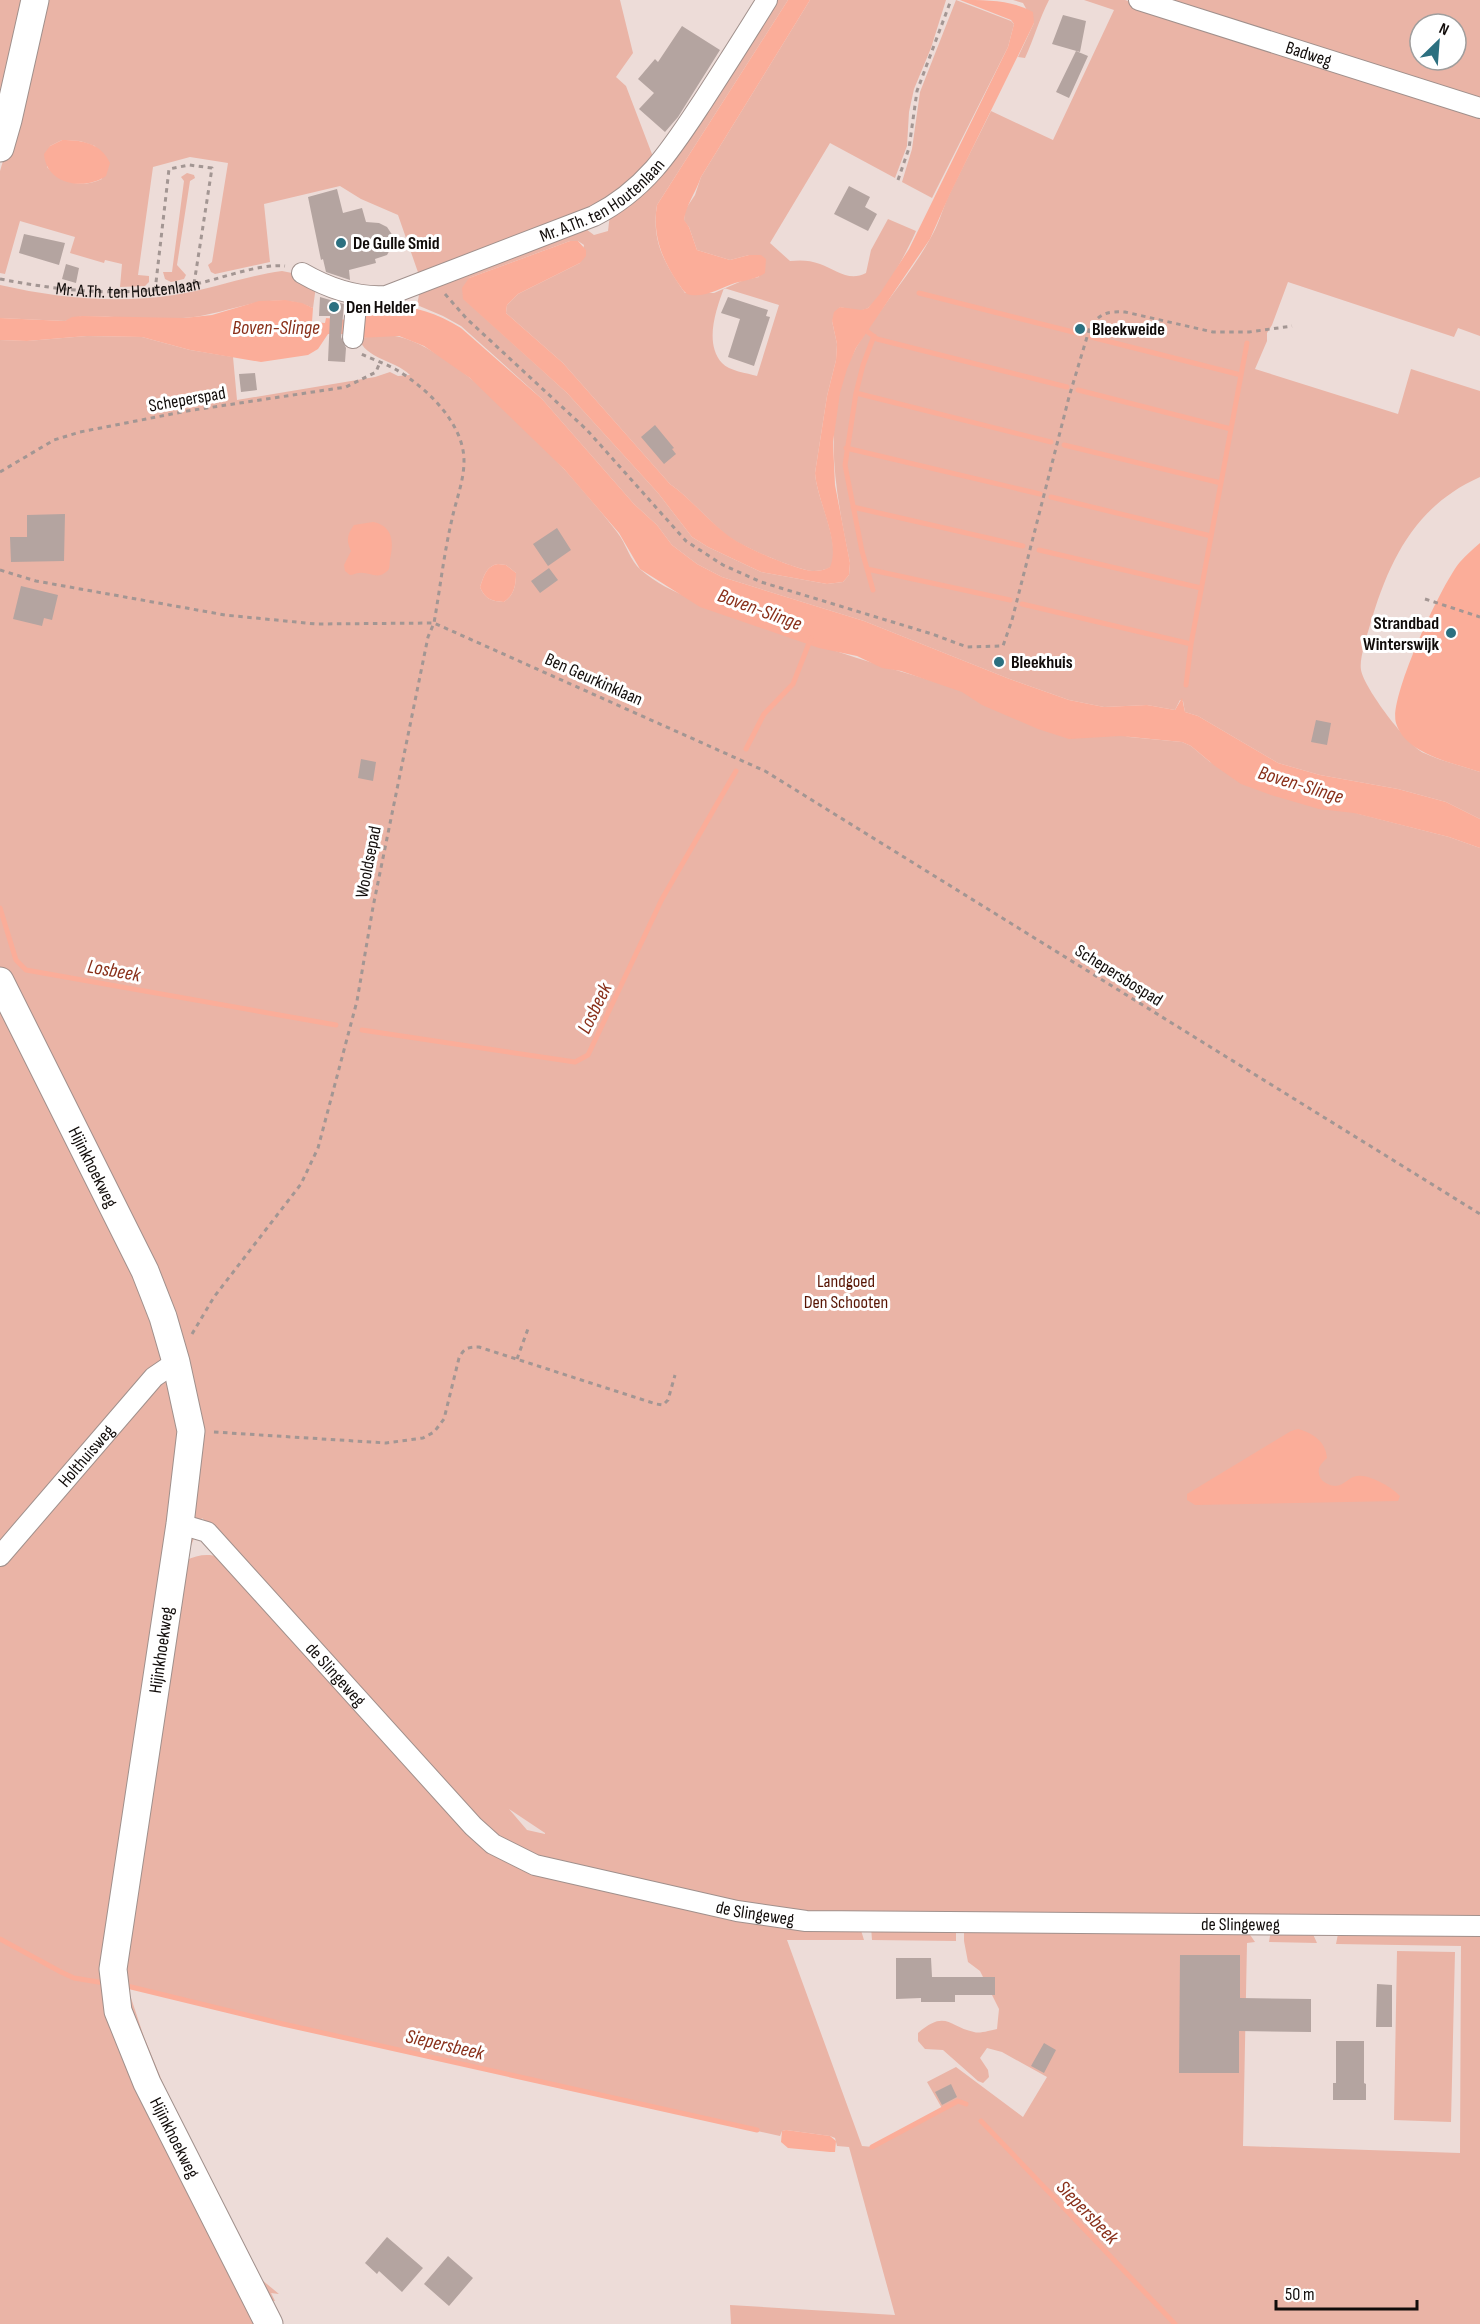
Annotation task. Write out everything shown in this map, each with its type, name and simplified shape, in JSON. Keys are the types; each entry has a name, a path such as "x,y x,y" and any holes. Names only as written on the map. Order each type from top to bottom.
{"street":[{"path":"0,148 35,0"},
{"name":"Mr. A.Th. ten Houtenlaan","path":"302,273 356,304 367,297 386,296 432,280 594,216 630,194 671,150 767,0"},
{"name":"Badweg","path":"1139,0 1480,108"},
{"path":"354,338 356,304"},
{"name":"Hijinkhoekweg","path":"0,981 145,1271 163,1317 176,1362 191,1431 180,1524 113,1969 115,1992 121,2020 147,2083 270,2324"},
{"name":"Holthuisweg","path":"0,1556 154,1377 176,1362"},
{"name":"de Slingeweg","path":"180,1524 207,1532 473,1826 493,1844 535,1865 737,1911 806,1921 1480,1926"}],"path":[{"path":"898,180 909,148 917,91 951,1"},
{"path":"154,291 169,169 189,165 212,168 194,285"},
{"name":"Mr. A.Th. ten Houtenlaan","path":"0,279 85,292 130,293 194,285 278,265 302,273"},
{"path":"432,280 467,319 587,430 686,542 705,555 761,582 902,627 932,634 967,647 1003,646 1012,620 1069,397 1090,327 1095,319 1111,311 1125,312 1214,332 1248,332 1292,326"},
{"name":"Scheperspad","path":"0,472 54,440 80,432 187,411 346,387 376,372 380,362"},
{"name":"Wooldsepad","path":"176,1362 214,1296 311,1168 357,1001 409,726 428,637 434,623 451,520 463,475 462,445 454,426 426,392 412,380 380,362"},
{"path":"0,570 36,581 225,615 316,624 434,623"},
{"path":"1425,599 1480,617"},
{"name":"Ben Geurkinklaan","path":"434,623 743,759"},
{"name":"Schepersbospad","path":"743,759 1480,1214"},
{"path":"517,1359 529,1326"},
{"path":"191,1431 386,1443 423,1438 434,1432 444,1419 459,1358 463,1349 470,1347 479,1347 663,1405 668,1400 675,1375"}],"green space":[{"path":"0,0 28,0 0,122"},
{"path":"42,0 620,0 633,53 616,77 626,86 655,162 608,202 420,278 398,215 361,199 340,186 264,204 270,262 215,274 211,272 208,265 212,262 228,163 190,157 153,167 138,275 149,276 149,282 145,286 120,287 122,264 105,260 104,263 70,253 75,237 20,221 5,274 0,273 0,171 15,121","holes":["62,140 80,141 95,146 102,179 88,183 73,183 59,177 47,167 50,146"]},
{"path":"772,0 788,0 657,205 656,230 661,252 685,293 714,293 724,289 713,326 717,355 729,368 757,376 779,305 725,288 759,277 749,255 730,260 697,250 689,227 684,221 685,210 695,195 701,177 810,0 946,0 931,48 914,89 909,112 907,146 895,178 830,143 770,243 790,261 812,262 848,276 854,276 866,273 871,250 888,219 916,231 895,272 874,302 868,308 861,310 840,307 832,321 837,344 836,360 827,396 815,473 831,534 833,557 831,567 812,571 793,566 755,551 726,535 670,484 563,363 506,313 507,305 518,294 580,263 584,245 578,241 570,241 469,278 464,299 567,393 658,493 692,537 761,572 827,584 843,582 849,575 850,563 836,482 834,427 837,400 856,348 913,267 933,234 948,197 991,111 1053,140 1114,10 1084,0 1125,0 1480,113 1480,336 1458,328 1454,337 1288,282 1255,369 1398,414 1411,369 1480,391 1480,477 1457,489 1438,503 1422,519 1396,557 1378,601 1364,648 1361,670 1378,702 1417,748 1437,758 1480,772 1480,819 1446,802 1398,789 1320,775 1278,763 1198,716 1185,712 1183,701 1180,700 1175,710 1147,705 1104,707 1069,700 864,621 722,577 697,564 672,545 657,525 634,504 542,399 461,326 417,305 419,295 417,290 582,226 594,235 608,231 610,214"},
{"path":"956,0 1014,24 1008,47 932,198 902,182 912,149 920,92"},
{"path":"1013,0 1049,0 1025,58 1018,57 1034,23 1023,3"},
{"path":"1154,0 1480,0 1480,102"},
{"path":"187,173 194,175 195,178 190,181 177,265 186,275 184,279 171,282 165,279 163,272 172,272 184,181 181,177"},
{"path":"282,271 292,273 316,286 313,308 297,302 280,300 264,301 216,313 174,319 82,316 65,321 0,318 0,285 87,298 152,298 187,293"},
{"name":"Landgoed Den Schooten","path":"386,335 413,342 444,359 478,384 544,447 573,479 617,532 637,566 652,579 678,593 794,637 936,682 1129,737 1182,742 1191,746 1210,762 1359,814 1449,837 1480,848 1480,1921 1398,1923 806,1916 738,1906 536,1862 496,1841 476,1823 202,1518 185,1561 208,1555 231,1562 473,1833 510,1857 534,1869 758,1919 810,1925 860,1927 864,1940 787,1940 862,2146 873,2147 943,2110 927,2082 956,2067 1023,2117 1047,2077 1002,2052 987,2048 980,2058 988,2070 989,2077 983,2083 943,2050 925,2049 918,2041 918,2033 927,2026 941,2021 976,2032 997,2029 999,2009 980,1971 968,1962 964,1927 1246,1929 1255,1942 1247,1943 1243,2146 1460,2153 1461,1946 1336,1944 1338,1934 1342,1930 1480,1931 1480,2324 731,2324 730,2305 895,2315 849,2147 837,2146 835,2138 786,2130 782,2131 780,2136 283,2024 127,1986 144,2037 171,2103 262,2280 279,2294 271,2293 275,2301 265,2300 164,2104 135,2039 121,1988 119,1970 177,1582 157,1634 109,1959 109,1985 121,2038 132,2065 263,2324 0,2324 0,1565 12,1552 0,1544 0,340 27,341 87,336 142,337 190,350 233,357 237,400 375,377 390,372 398,376 410,375 367,351 359,338","holes":["498,564 506,565 516,573 514,590 504,602 489,599 480,587 488,569","509,1809 545,1833 545,1834 527,1830"]},
{"path":"871,1927 956,1927 956,1941 872,1940"},
{"path":"1271,1930 1312,1932 1317,1943 1269,1942"},
{"path":"1397,1951 1455,1952 1451,2122 1394,2120"}],"water":[{"path":"788,0 810,0 701,177 684,220 689,227 697,250 730,260 749,255 761,255 766,259 765,273 708,293 689,294 678,283 663,256 657,236 657,205"},
{"path":"960,0 1016,5 1033,12 1034,23 930,239 856,348 847,369 840,393 833,442 835,485 850,563 849,575 843,582 827,584 761,572 692,537 658,493 567,393 463,299 462,288 469,278 570,241 578,241 586,250 586,256 580,263 518,294 507,305 506,313 563,363 670,484 726,534 755,550 793,566 812,571 830,567 833,546 815,473 827,396 836,360 837,344 832,321 834,312 840,307 861,310 868,308 909,249 1008,47 1014,24 1011,20"},
{"path":"62,140 84,142 102,151 110,163 106,176 97,181 78,184 59,179 46,164 44,154 50,146"},
{"name":"Boven-Slinge","path":"285,300 313,308 312,322 325,323 326,318 349,320 348,334 328,334 318,349 308,355 261,362 190,350 142,337 87,336 27,341 0,340 0,318 65,321 72,317 82,316 184,318 212,315 259,301"},
{"name":"Boven-Slinge","path":"383,306 424,311 461,328 542,399 634,504 657,525 672,545 697,564 722,577 864,621 1069,700 1104,707 1147,705 1175,710 1182,698 1185,712 1198,716 1278,763 1320,775 1398,789 1446,802 1480,819 1480,848 1449,837 1354,813 1319,809 1271,795 1241,784 1191,746 1182,742 1120,736 1069,739 1038,729 982,705 962,692 901,671 882,668 857,656 819,648 700,607 640,569 619,533 564,469 470,378 424,346 399,336 359,338 360,313"},
{"path":"373,522 385,527 391,536 389,569 379,575 362,573 350,575 345,571 344,565 351,551 348,541 350,532 354,525"},
{"name":"Strandbad Winterswijk","path":"1480,543 1480,772 1444,761 1419,750 1401,734 1396,723 1396,710 1400,691 1418,641 1441,593 1460,562"},
{"path":"498,564 506,565 516,573 514,590 504,602 489,599 480,587 488,569"},
{"path":"1298,1429 1314,1436 1324,1447 1327,1458 1319,1469 1322,1480 1338,1486 1353,1477 1367,1477 1393,1490 1400,1496 1398,1501 1195,1505 1187,1500 1187,1494 1291,1431"},
{"path":"782,2131 830,2136 836,2141 835,2152 788,2148 781,2142"}],"building":[{"path":"1063,15 1086,21 1080,52 1052,44"},
{"path":"682,26 720,50 678,117 665,132 639,109 654,93 638,79 655,59 658,62"},
{"path":"1076,51 1088,56 1069,98 1056,92"},
{"path":"849,186 870,197 865,207 877,214 868,231 834,214"},
{"path":"337,189 343,213 362,208 366,222 379,223 387,227 393,236 392,246 387,255 375,259 376,263 349,270 350,280 326,272 323,259 321,260 308,197"},
{"path":"24,234 65,243 59,265 19,253"},
{"path":"66,264 79,268 76,283 62,279"},
{"path":"320,297 344,304 341,337 346,348 345,362 328,361 330,316 319,316"},
{"path":"728,297 768,310 766,316 770,317 754,366 728,357 740,319 721,313"},
{"path":"255,373 257,390 241,392 239,374"},
{"path":"655,425 674,448 672,449 676,454 664,464 641,437"},
{"path":"65,514 64,561 11,562 10,537 27,537 27,515"},
{"path":"557,528 571,550 548,566 533,544"},
{"path":"549,568 558,580 540,593 531,581"},
{"path":"21,586 58,595 52,620 44,618 42,626 13,619"},
{"path":"1316,720 1331,723 1327,745 1311,742"},
{"path":"361,759 376,762 373,781 358,778"},
{"path":"1180,1955 1240,1955 1240,1998 1311,1999 1311,2032 1239,2031 1239,2073 1179,2073"},
{"path":"896,1958 931,1958 932,1977 995,1977 995,1995 955,1995 955,2002 921,2002 921,1998 896,1999"},
{"path":"1377,1984 1392,1985 1392,2027 1376,2027"},
{"path":"1336,2041 1364,2041 1366,2100 1333,2100 1333,2083 1336,2083"},
{"path":"1044,2043 1056,2050 1044,2073 1031,2066"},
{"path":"951,2084 957,2097 942,2105 935,2092"},
{"path":"387,2237 423,2268 402,2292 379,2271 377,2274 365,2263"},
{"path":"448,2256 473,2278 449,2306 424,2284"}],"waterway":[{"path":"919,293 1081,334"},
{"path":"868,332 877,339 1067,387"},
{"path":"873,590 862,551 845,465 856,393 874,336"},
{"path":"1091,337 1241,375"},
{"path":"1186,685 1191,644 1247,343"},
{"path":"1078,390 1231,429"},
{"path":"856,393 1051,442"},
{"path":"1064,445 1221,483"},
{"path":"846,448 1040,494"},
{"path":"1051,497 1211,536"},
{"path":"853,507 1023,546"},
{"path":"1039,550 1201,588"},
{"path":"867,569 1010,600"},
{"path":"1022,604 1191,644"},
{"name":"Losbeek","path":"746,749 764,714 793,684 811,638"},
{"name":"Losbeek","path":"362,1030 575,1062 588,1055 662,899 736,771"},
{"name":"Losbeek","path":"0,908 16,960 26,970 336,1025"},
{"name":"Siepersbeek","path":"0,1939 74,1978 104,1983"},
{"name":"Siepersbeek","path":"127,1986 283,2024 757,2130"},
{"name":"Siepersbeek","path":"872,2147 958,2101 966,2104"},
{"name":"Siepersbeek","path":"981,2121 1175,2324"}],"place":[{"name":"De Gulle Smid","path":"341,243"},
{"name":"Den Helder","path":"334,307"},
{"name":"Bleekweide","path":"1080,329"},
{"name":"Strandbad Winterswijk","path":"1451,633"},
{"name":"Bleekhuis","path":"999,662"}]}
